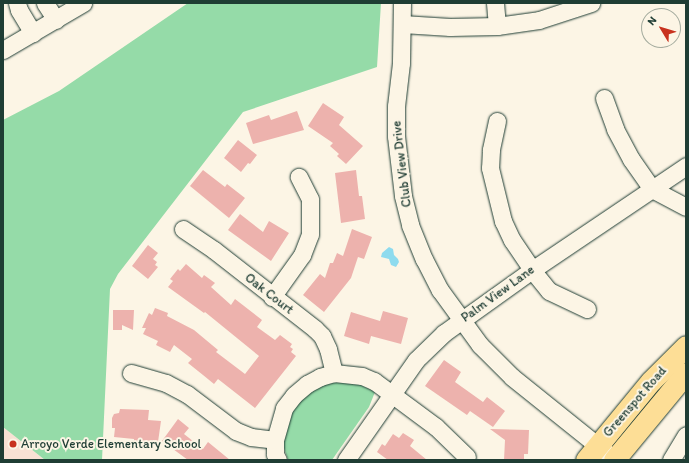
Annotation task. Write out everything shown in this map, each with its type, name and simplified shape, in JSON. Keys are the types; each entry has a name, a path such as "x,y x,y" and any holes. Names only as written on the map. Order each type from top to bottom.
{"main road":[{"name":"Greenspot Road","path":"592,453 651,381 686,346"},
{"name":"Greenspot Road","path":"616,460 686,373"}],"street":[{"path":"17,3 33,33"},
{"path":"45,3 56,20"},
{"path":"3,50 83,3"},
{"name":"Club View Drive","path":"402,3 396,121 403,196 410,225 424,259 440,290 480,345 592,453 616,460"},
{"path":"495,3 497,26"},
{"path":"402,24 450,27 497,26 539,20 590,3"},
{"path":"604,98 615,129 631,159 652,188 686,207"},
{"path":"497,120 491,150 490,168 494,192 503,221 512,240 532,270 549,291 587,309"},
{"name":"Palm View Lane","path":"346,460 427,348 461,320 532,270 686,166"},
{"path":"272,297 302,255 310,234 310,199 299,177"},
{"name":"Oak Court","path":"183,229 214,250 322,336 328,348 334,373"},
{"path":"131,373 166,383 187,394 236,431 250,437 275,440"},
{"path":"278,460 275,454 275,440 284,408 294,395 308,384 320,377 334,373 362,376 393,394 436,427 467,457"},
{"path":"671,460 686,434"}],"shaded area":[{"name":"Arroyo Verde Elementary School","path":"3,427 45,460 3,460"}],"green space":[{"path":"188,3 381,3 377,67 243,112 118,274 110,289 102,460 45,460 3,427 3,120 59,91"},
{"path":"340,380 355,382 375,392 369,407 332,460 288,460 284,448 284,432 288,418 297,402 310,390 325,382"}],"water":[{"path":"389,247 393,249 394,255 398,259 399,262 396,267 391,265 389,259 381,257 382,253"}],"building":[{"path":"323,103 344,117 339,125 363,146 346,164 337,156 339,154 330,146 333,143 308,126"},
{"path":"297,111 304,130 253,144 246,123 269,115 271,120"},
{"path":"238,140 257,155 241,172 224,158"},
{"path":"203,170 225,187 227,184 245,198 229,218 190,186"},
{"path":"356,170 359,196 362,196 365,219 341,223 335,173"},
{"path":"240,214 263,232 269,221 289,233 271,261 228,230"},
{"path":"352,229 372,237 364,259 358,257 351,278 324,312 303,295 320,274 325,278 330,263 333,263 337,253 343,256"},
{"path":"148,245 158,253 153,259 157,262 155,265 158,267 148,279 132,266"},
{"path":"186,264 202,278 204,275 215,283 211,287 231,305 235,299 262,320 257,327 275,340 280,335 292,344 290,347 293,349 291,352 296,356 255,408 218,379 214,384 188,363 192,359 174,345 170,352 156,345 158,341 143,334 146,328 142,328 149,313 152,315 155,308 168,313 167,316 194,330 218,350 216,352 245,374 259,356 205,312 204,313 168,287 173,281 170,279 178,269 180,271"},
{"path":"113,310 134,310 133,330 122,325 122,330 113,330"},
{"path":"383,311 408,318 401,344 371,336 369,344 344,336 351,312 380,321"},
{"path":"444,360 461,372 455,382 483,402 487,397 505,411 493,427 470,411 467,415 425,386"},
{"path":"120,409 149,410 148,420 161,421 158,442 134,441 134,439 114,437 115,428 112,428 112,418 114,414 119,413"},
{"path":"178,419 189,428 184,434 203,449 208,442 230,460 188,460 162,441"},
{"path":"490,429 529,430 528,454 524,454 524,460 504,460 505,440"},
{"path":"403,433 414,440 410,446 427,460 388,460 377,452 382,444 385,446 393,434 399,438"}],"place":[{"name":"Arroyo Verde Elementary School","path":"13,444"}]}
